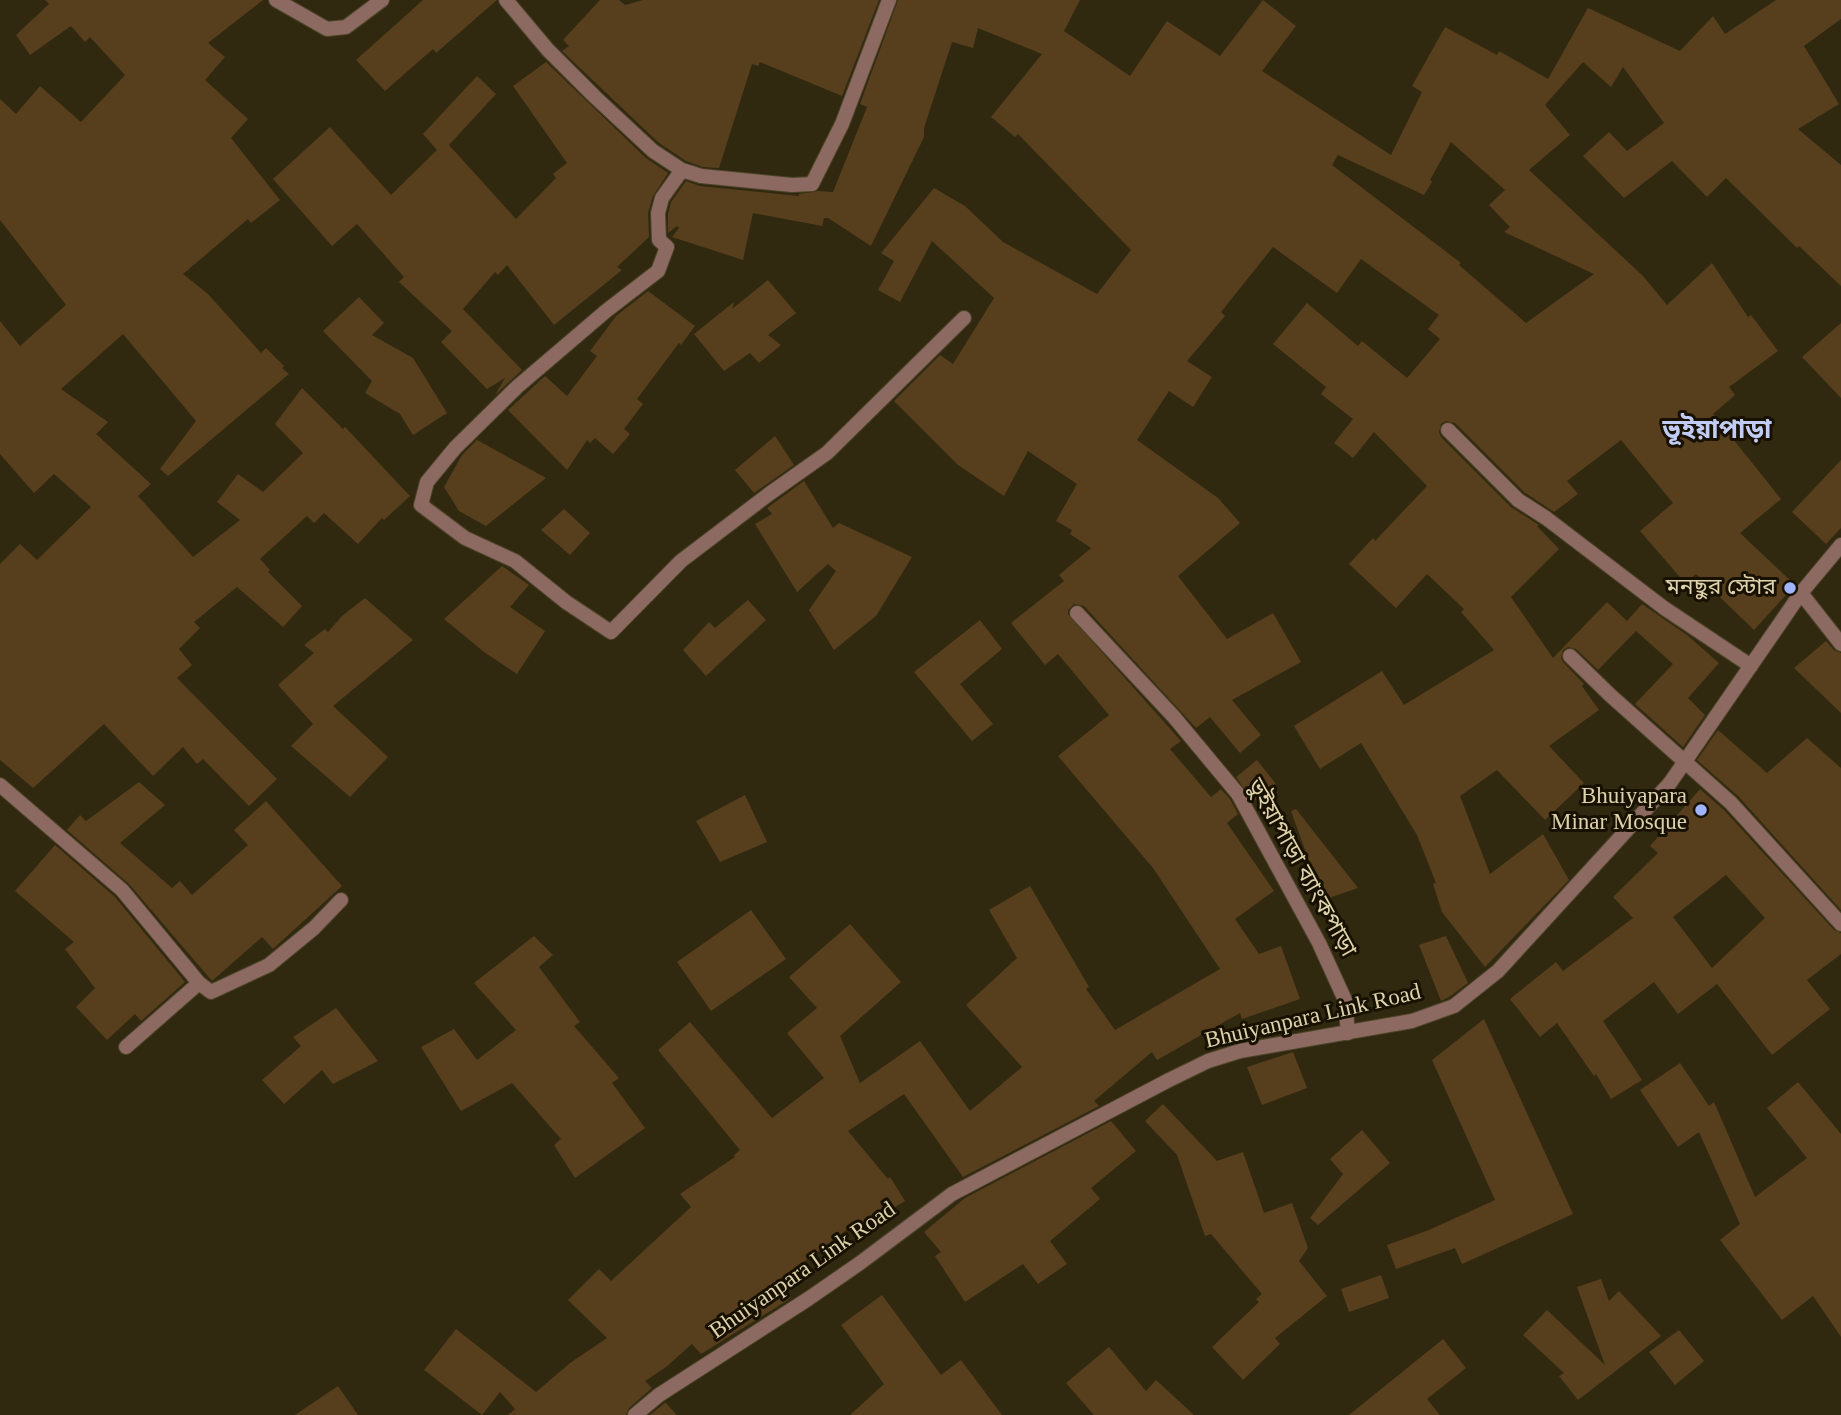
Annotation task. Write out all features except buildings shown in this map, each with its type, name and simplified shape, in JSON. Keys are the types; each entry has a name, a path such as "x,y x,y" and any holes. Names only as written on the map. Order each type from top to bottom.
{"street":[{"path":"276,0 327,29 346,27 382,0"},
{"path":"506,0 548,50 595,97 653,151 682,170 701,176 792,185 812,184 842,124 889,0"},
{"path":"682,170 662,198 658,213 659,240 667,247 658,271 606,311 517,387 455,448 426,482 421,505 465,538 515,561 566,602 611,632 681,561 827,453 964,318"},
{"path":"1448,430 1518,500 1546,518 1664,608 1751,666"},
{"name":"Bhuiyanpara Link Road","path":"635,1415 659,1395 860,1263 952,1194 1208,1061 1240,1051 1412,1021 1454,1006 1498,971 1670,783 1801,593 1841,545"},
{"path":"1801,593 1841,644"},
{"name":"ভুইয়াপাড়া ব্যাংকপাড়া","path":"1077,613 1174,717 1238,794 1319,943 1345,1000 1348,1033"},
{"path":"1570,656 1731,803 1841,923"},
{"path":"0,785 122,890 199,983 211,992 269,965 314,928 341,900"},
{"path":"125,1047 199,983"}],"place":[{"name":"মনছুর স্টোর","path":"1790,588"},
{"name":"Bhuiyapara Minar Mosque","path":"1701,810"}],"district":[{"name":"ভূইয়াপাড়া","path":"1717,431"}]}
